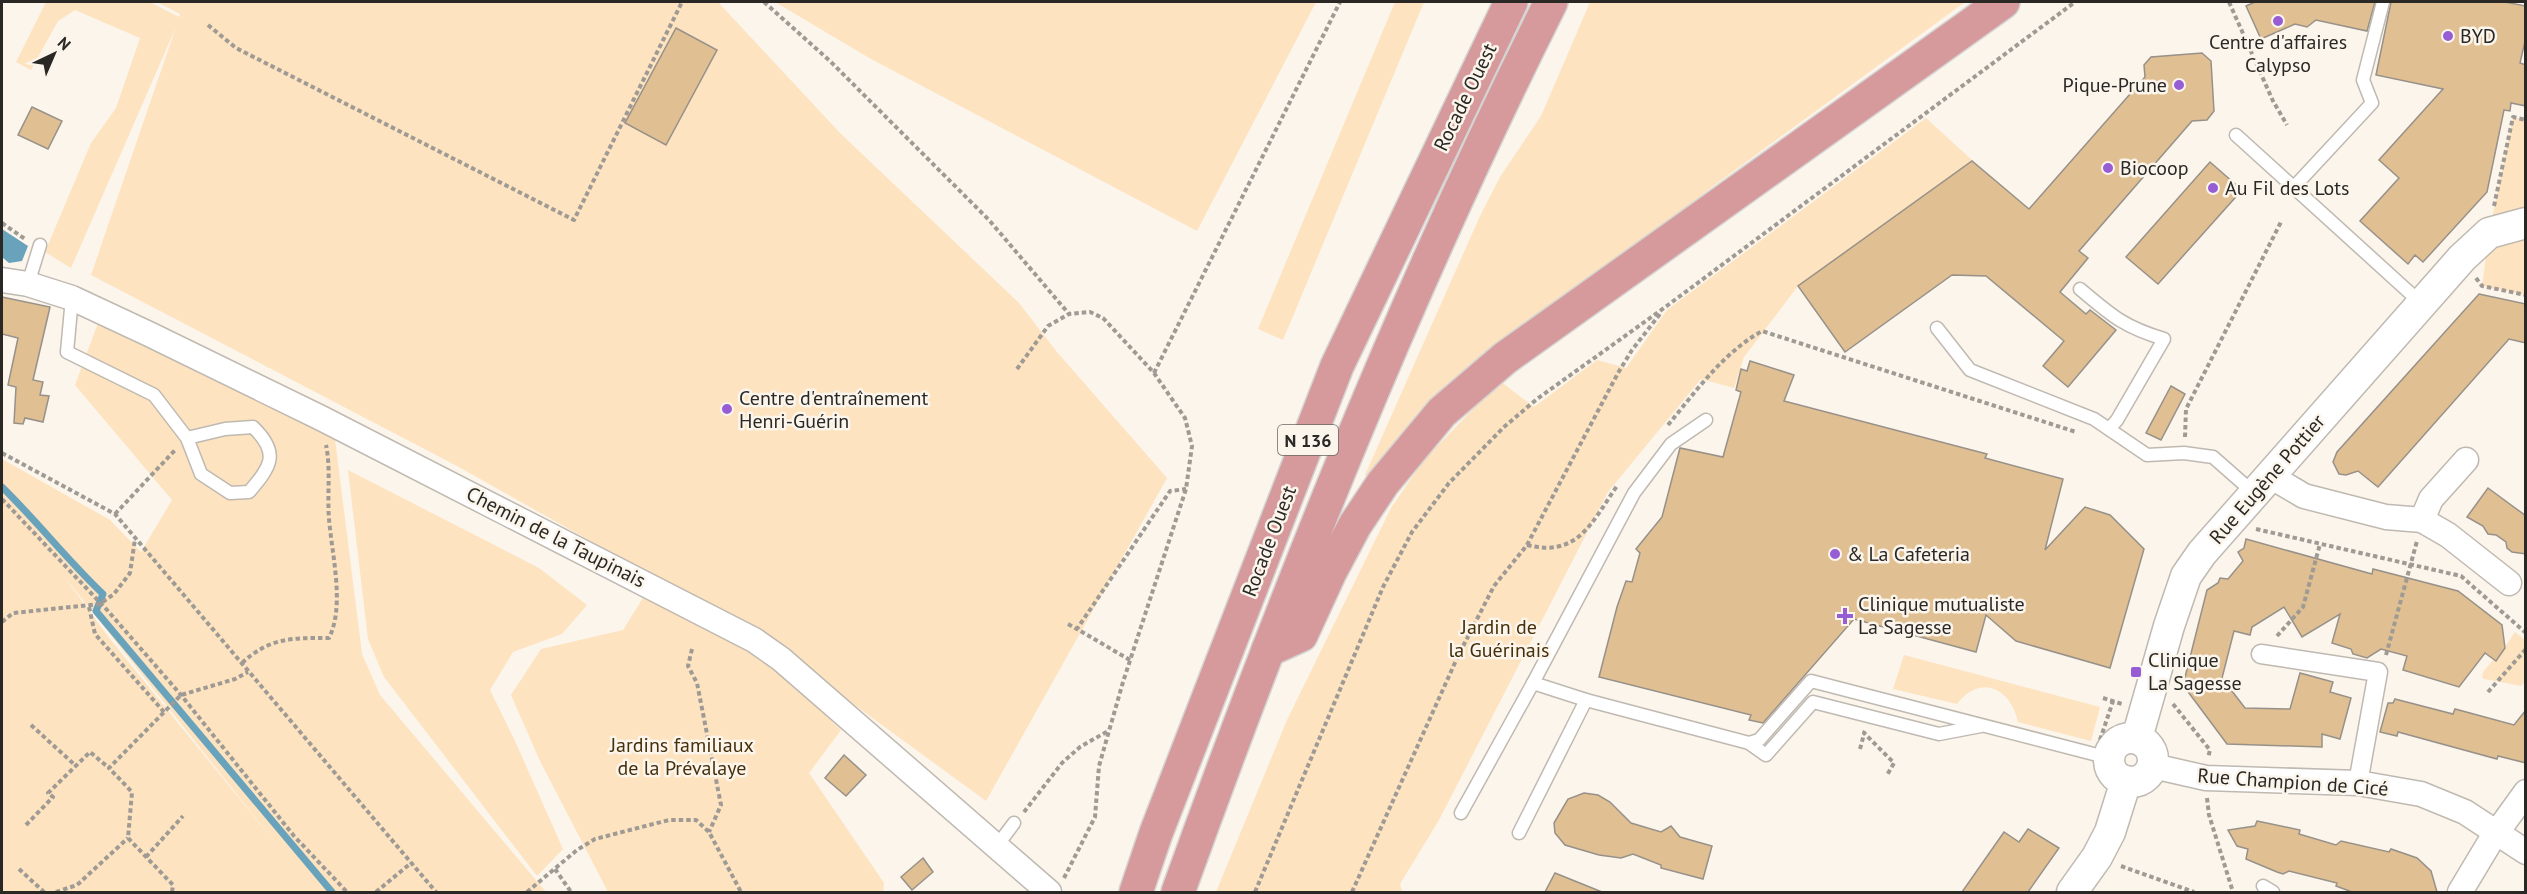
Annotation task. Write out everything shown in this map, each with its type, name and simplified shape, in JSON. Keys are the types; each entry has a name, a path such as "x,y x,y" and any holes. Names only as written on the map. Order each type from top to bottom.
{"highway":[{"name":"Rocade Ouest","path":"1136,892 1156,833 1337,366 1511,2"},
{"name":"Rocade Ouest","path":"1178,892 1268,650 1377,379 1477,155 1551,2"},
{"path":"1936,49 1993,2"},
{"path":"1268,650 1301,635 1355,525 1383,483 1442,412 1505,358 2003,2"}],"street":[{"name":"Rue Eugène Pottier","path":"2137,738 2186,576 2202,553 2462,258 2489,233 2526,223"},
{"name":"Chemin de la Taupinais","path":"2,280 28,284 72,298 321,418 754,640 780,659 996,847 1055,888"},
{"path":"2422,520 2431,499 2466,460"},
{"path":"2263,484 2386,517 2422,520 2448,535 2509,583"},
{"path":"2261,654 2378,672 2358,783"},
{"path":"2072,892 2097,857 2110,832 2110,764 2112,748 2118,741 2137,738 2147,744 2153,754 2153,766 2143,779 2110,764"},
{"name":"Rue Champion de Cicé","path":"2153,766 2206,778 2358,783 2421,794 2465,812 2526,852"},
{"path":"2460,892 2496,832 2526,792"}],"lane":[{"path":"2294,188 2372,103 2362,80 2383,2"},
{"path":"2236,135 2421,303"},
{"path":"28,284 39,249"},
{"path":"2080,289 2118,321 2138,331 2164,339 2117,420 2109,429"},
{"path":"72,298 67,352 154,394 187,438 201,474 230,493 249,492 267,470 270,455 264,438 253,427 225,429 187,438"},
{"path":"1937,328 1970,370 2094,419 2148,455 2184,453 2213,457 2263,484"},
{"path":"1461,813 1635,493 1671,444 1706,420"},
{"path":"1749,742 1759,740 1811,681 1981,726 2110,764"},
{"path":"1533,683 1586,700 1749,742 1766,754 1813,702 1939,734 1981,726"},
{"path":"1519,833 1586,700"},
{"path":"996,847 1014,823"}],"path":[{"path":"208,25 236,48 574,220 682,2"},
{"path":"764,2 830,61 989,220 1069,314"},
{"path":"1154,373 1340,2"},
{"path":"1255,892 1383,587 1412,532 1449,483 1504,427 1537,399 1664,308 2075,2"},
{"path":"2229,2 2273,100 2287,125"},
{"path":"2489,233 2513,117 2526,120"},
{"path":"2184,453 2186,409 2282,220"},
{"path":"2,223 39,249"},
{"path":"2462,258 2482,285 2526,295"},
{"path":"1352,892 1458,656 1494,586 1527,545 1618,373 1632,350 1664,308"},
{"path":"1017,369 1048,326 1069,314 1090,312 1103,318 1154,373 1185,418 1192,446 1186,489 1130,660 1099,766 1095,817 1055,888"},
{"path":"1665,428 1722,362 1749,339 1762,332 2079,433"},
{"path":"242,663 256,650 289,638 329,638 335,627 336,571 329,519 328,452 321,418"},
{"path":"115,514 187,438"},
{"path":"2,453 115,514 436,892"},
{"path":"1527,545 1552,549 1574,542 1587,529 1618,484"},
{"path":"1077,629 1170,491 1186,489"},
{"path":"2,498 181,695 294,836 346,892"},
{"path":"2378,672 2385,656 2412,565 2422,520"},
{"path":"2230,522 2461,576 2526,633"},
{"path":"2,622 14,613 89,607 100,604 114,594 130,573 136,538"},
{"path":"2261,654 2303,607 2320,544"},
{"path":"89,607 95,634 164,712"},
{"path":"1068,624 1130,660"},
{"path":"692,649 688,666 697,683 721,805 709,832"},
{"path":"2488,692 2526,649"},
{"path":"109,768 181,695 249,672"},
{"path":"2110,764 2113,701"},
{"path":"1860,749 1869,716"},
{"path":"31,724 76,766"},
{"path":"1014,823 1062,763 1080,747 1109,730"},
{"path":"1864,733 1894,763 1887,775"},
{"path":"26,825 53,798 48,793 90,752 132,792 128,838 77,885 56,892"},
{"path":"146,857 183,816"},
{"path":"527,892 595,838 669,820 696,820 709,832 741,892"},
{"path":"128,838 173,885 172,892"},
{"path":"2097,857 2194,892"},
{"path":"376,892 411,863"},
{"path":"19,868 44,892"},
{"path":"555,868 571,892"}],"green space":[{"name":"Centre d'entraînement Henri-Guérin","path":"46,2 150,2 179,17 180,14 157,2 718,2 840,133 1019,303 1057,352 1167,478 986,801 763,638 457,466 91,275 176,27 71,268 45,252 91,143 116,108 140,38 75,10 58,21 31,70 16,62"},
{"path":"775,2 1316,2 1197,231 871,59"},
{"path":"1395,2 1424,2 1283,340 1258,329"},
{"path":"1590,2 1965,2 1712,187 1467,382 1375,480 1365,475 1480,216 1500,177 1541,116"},
{"path":"2513,117 2525,120 2525,295 2482,286 2489,233"},
{"name":"Jardin de la Guérinais","path":"1926,118 1973,161 1798,286 1744,357 1734,388 1701,379 1608,492 1439,820 1400,884 1402,892 1216,892 1287,720 1391,508 1423,461 1500,381 1534,407 1597,360 1626,368 1667,310"},
{"path":"98,323 334,431 362,654 380,695 546,892 2,892 2,459 110,520 141,552 172,500 75,385","holes":["63,575 277,845 110,639"]},
{"path":"348,470 539,568 587,605 562,634 513,652 490,690 563,849 537,876 384,677 368,639"},
{"name":"Jardins familiaux de la Prévalaye","path":"649,588 753,647 841,730 809,773 884,883 883,892 608,892 540,761 511,695 541,649 623,630"},
{"path":"2515,632 2525,640 2525,681 2521,686 2482,678 2483,672 2493,660 2497,659"},
{"path":"1904,655 2100,707 2091,741 2018,722 2009,701 1994,689 1985,687 1976,689 1957,704 1893,689"}],"water":[{"path":"2,229 28,246 22,261 9,263 2,257"}],"building":[{"name":"Centre d'affaires Calypso","path":"2255,2 2375,2 2367,31 2316,20 2307,27 2295,24 2261,39 2246,6"},
{"path":"2391,2 2505,2 2526,6 2526,37 2520,63 2526,65 2526,106 2511,103 2510,111 2504,110 2487,192 2423,262 2415,255 2408,264 2360,221 2399,178 2379,160 2443,89 2376,75"},
{"path":"676,28 717,50 666,145 625,123"},
{"path":"2202,53 2211,61 2214,111 2207,120 2192,121 2079,251 2088,258 2060,292 2086,314 2090,310 2116,330 2068,387 2043,366 2064,341 1986,276 1952,275 1845,352 1798,286 1972,161 2029,209 2145,77 2144,65 2151,57"},
{"path":"32,107 62,121 48,149 18,135"},
{"path":"2210,162 2242,190 2158,284 2126,257"},
{"path":"2479,294 2526,304 2526,343 2509,339 2378,487 2358,471 2346,475 2339,474 2333,462 2337,452"},
{"path":"2,297 50,307 33,380 43,382 40,395 49,396 43,422 25,418 23,424 14,423 16,387 8,385 18,338 2,334"},
{"path":"1750,361 1794,375 1784,401 1987,454 1985,458 2063,479 2045,550 2085,507 2110,515 2144,549 2110,668 2016,641 1986,615 1976,652 1854,619 1763,723 1749,720 1751,715 1599,677 1626,581 1632,582 1640,553 1636,549 1662,517 1680,448 1723,457 1741,392 1736,390 1741,369 1747,371"},
{"path":"2171,386 2185,394 2161,440 2146,433"},
{"path":"2488,488 2526,516 2526,554 2512,552 2507,548 2506,542 2496,535 2488,534 2483,526 2467,517"},
{"path":"2246,539 2372,574 2373,569 2458,591 2502,625 2505,648 2496,661 2485,653 2459,687 2403,670 2407,656 2381,649 2367,658 2353,654 2351,649 2332,643 2340,614 2302,637 2284,607 2252,627 2250,635 2234,631 2222,678 2245,708 2290,709 2300,673 2333,682 2330,692 2351,698 2340,739 2322,734 2322,747 2227,744 2183,685 2207,590 2218,583 2220,578 2228,579 2243,561 2238,552 2244,548"},
{"path":"2395,699 2453,714 2455,709 2514,725 2526,710 2526,763 2498,756 2497,759 2398,732 2397,736 2380,732 2388,703 2393,703"},
{"path":"844,755 866,775 846,796 825,778"},
{"path":"1584,793 1598,795 1610,802 1631,823 1661,832 1671,826 1680,837 1712,846 1703,879 1661,868 1661,865 1633,854 1621,858 1599,855 1565,845 1555,833 1554,823 1568,799"},
{"path":"2257,821 2300,830 2299,834 2336,845 2341,841 2389,852 2391,849 2417,858 2431,871 2437,892 2352,892 2336,886 2337,883 2289,871 2283,874 2277,872 2246,859 2248,849 2237,846 2228,830 2255,826"},
{"path":"2028,829 2059,848 2028,892 1962,892 2004,832 2019,842"},
{"path":"923,858 933,872 912,890 901,877"},
{"path":"1555,873 1602,892 1545,892"}],"waterway":[{"path":"2,487 103,594 96,611 332,892"}],"place":[{"name":"Centre d'affaires Calypso","path":"2278,21"},
{"name":"BYD","path":"2448,36"},
{"name":"Pique-Prune","path":"2179,85"},
{"name":"Biocoop","path":"2108,168"},
{"name":"Au Fil des Lots","path":"2213,188"},
{"name":"Centre d'entraînement Henri-Guérin","path":"727,409"},
{"name":"& La Cafeteria","path":"1835,554"},
{"name":"Clinique mutualiste La Sagesse","path":"1845,616"},
{"name":"Clinique La Sagesse","path":"2136,672"}]}
